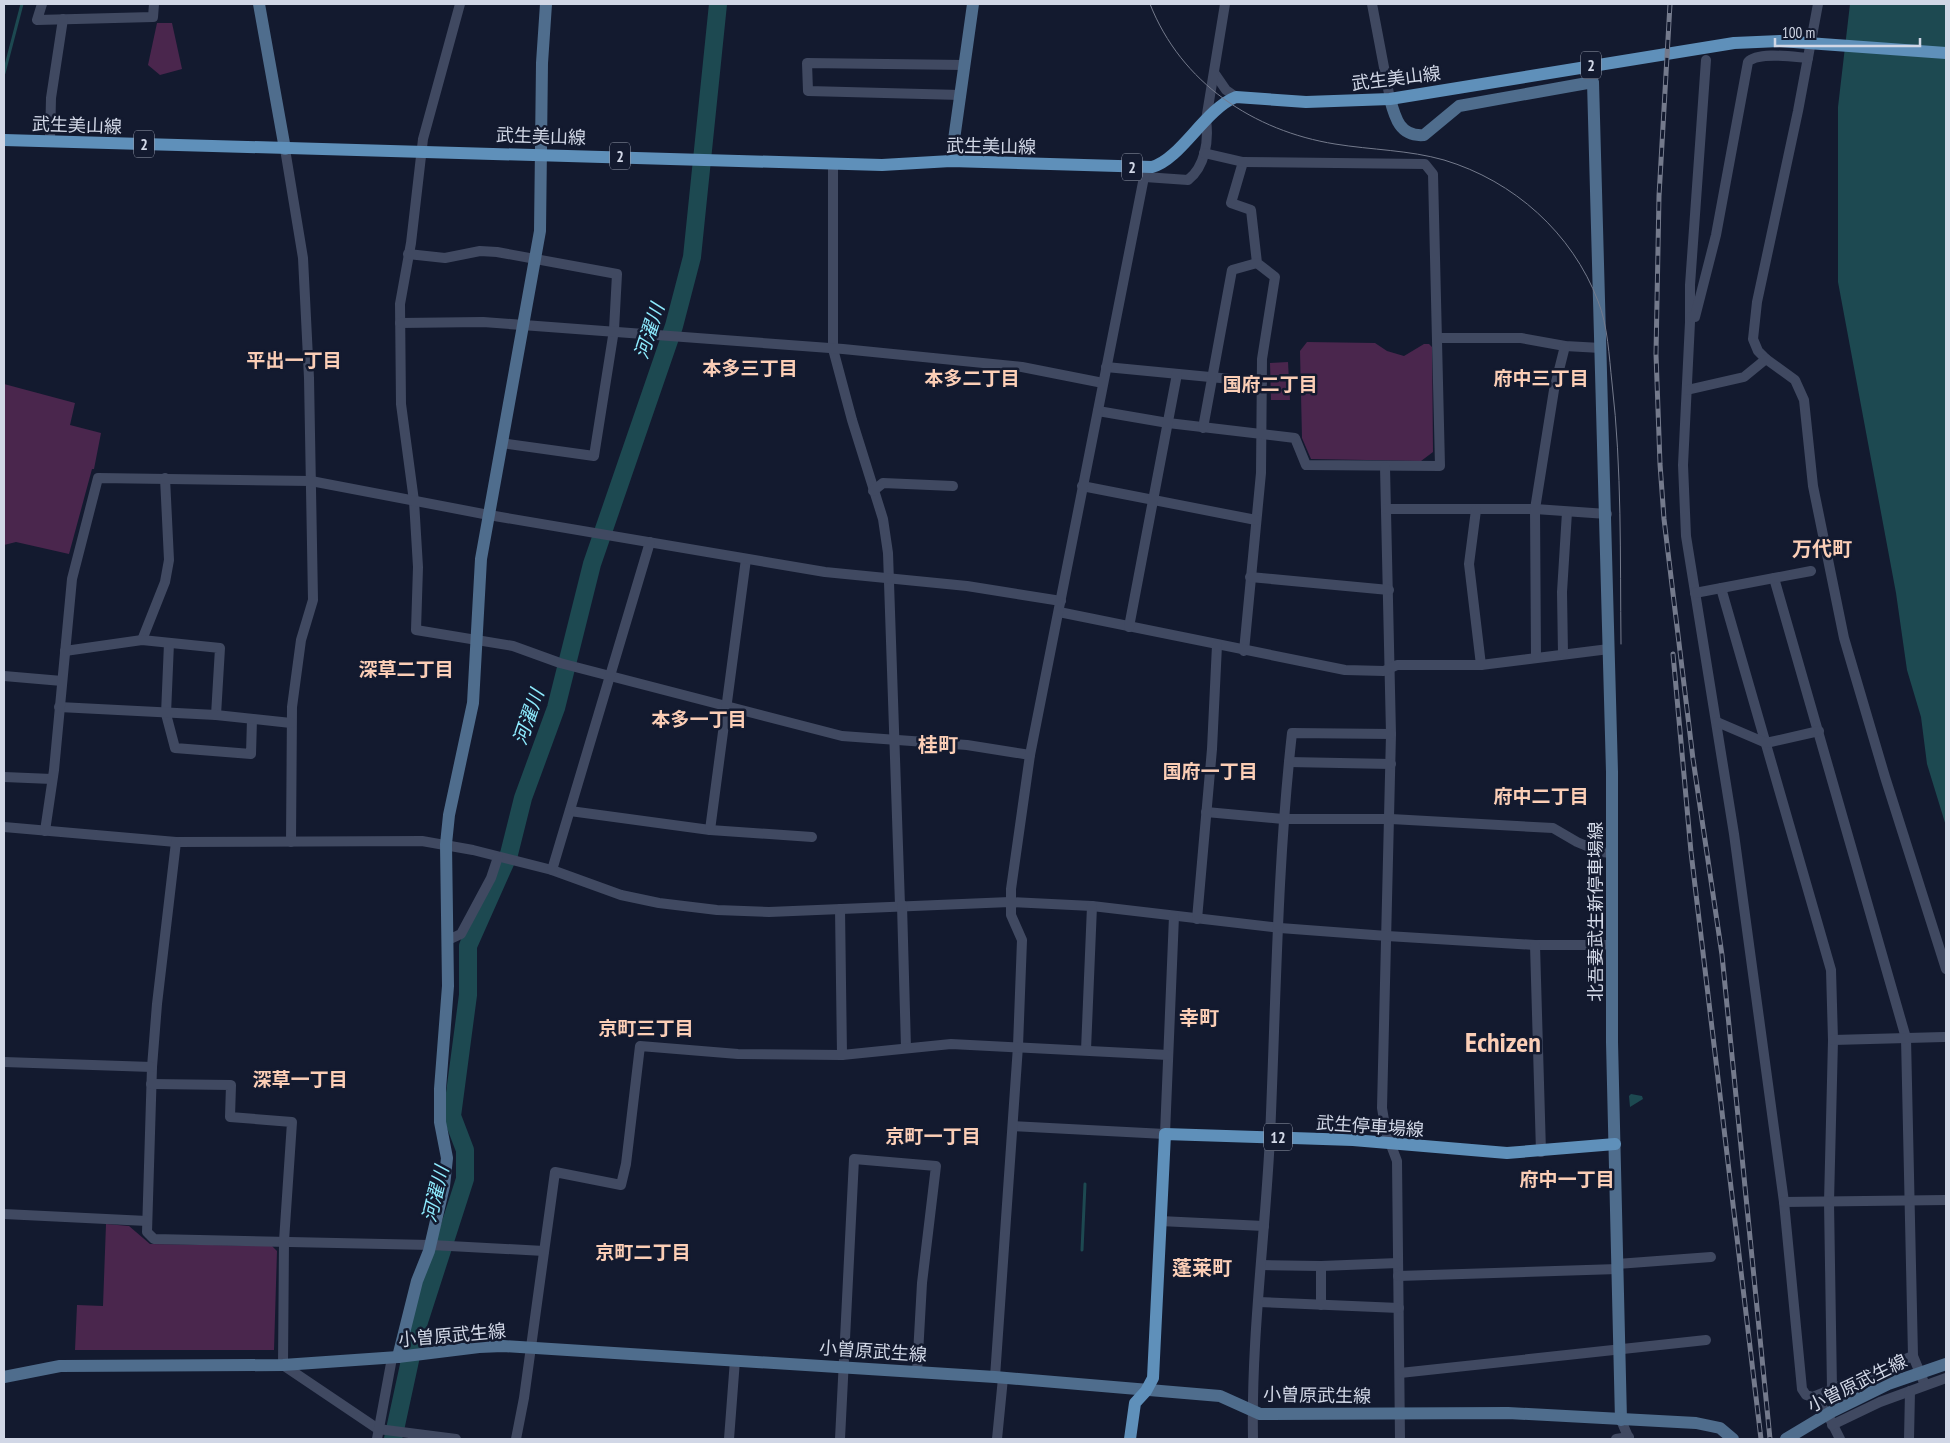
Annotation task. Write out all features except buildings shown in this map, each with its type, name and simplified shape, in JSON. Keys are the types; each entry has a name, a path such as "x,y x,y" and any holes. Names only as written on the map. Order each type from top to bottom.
{"main road":[{"name":"武生美山線","path":"4,140 284,149 540,153 833,163 905,164 951,161 1145,172 1164,161 1206,120 1236,97 1306,102 1390,99 1734,43 1780,41 1825,46 1946,53"},
{"name":"武生停車場線","path":"1165,1134 1270,1137 1507,1153 1541,1152 1614,1144"},
{"path":"1130,1439 1135,1403 1146,1391 1153,1378 1165,1134"}],"street":[{"path":"42,4 37,20 153,17 154,4"},
{"path":"259,4 303,258 313,600 301,640 291,723 291,842"},
{"path":"460,4 421,151 400,304 401,404 414,501 418,567 416,630 513,646 560,664 842,736 967,745 1030,755"},
{"path":"378,1434 417,1281 431,1245 444,1186 447,1158 440,1122 440,1089 448,986 446,844 449,815 473,703 481,559 540,231 540,153 546,4"},
{"path":"951,161 974,4"},
{"path":"997,1439 1022,940 1010,915 1010,902 1017,837 1030,755 1145,172 1188,180 1197,173 1204,153 1208,132 1206,120 1225,4"},
{"path":"1372,4 1390,99"},
{"path":"1818,4 1754,320 1754,339 1758,351 1766,360 1795,380 1804,400 1813,486 1844,638 1885,777 1946,969"},
{"path":"50,142 51,98 63,19"},
{"path":"1690,317 1695,317 1712,251 1748,62 1752,58 1760,56 1808,58"},
{"path":"1706,60 1690,285 1683,465 1684,513 1695,593 1717,722 1784,1202 1802,1389 1806,1395 1813,1397 1827,1413 1840,1439"},
{"path":"961,95 808,91 807,62 965,65"},
{"path":"1215,74 1226,90 1236,97"},
{"name":"北吾妻武生新停車場線","path":"1390,99 1396,121 1402,128 1410,134 1424,135 1459,106 1594,82 1607,514 1614,1144 1621,1420"},
{"path":"1692,131 1700,142"},
{"path":"1098,411 1203,428 1262,436 1295,438 1306,465 1440,466 1433,174 1425,164 1243,162 1204,153"},
{"path":"1243,162 1232,203 1251,210 1257,263 1275,277 1262,359 1262,436 1244,651"},
{"path":"833,163 833,349 873,491 883,519 889,577 906,1048"},
{"path":"408,254 445,258 480,251 534,258 617,274 614,330 594,456 501,443"},
{"path":"1203,428 1232,270 1257,263"},
{"path":"400,323 462,321 614,330 1022,367 1103,383"},
{"path":"1438,338 1521,338 1542,340 1565,346 1601,348"},
{"path":"1536,658 1535,510 1554,390 1565,346"},
{"path":"1687,390 1744,377 1766,360"},
{"path":"1106,367 1262,382"},
{"path":"1129,627 1177,374"},
{"path":"1385,466 1392,666 1392,734 1382,1108 1384,1123 1397,1161 1400,1439"},
{"path":"45,831 72,579 98,478 310,481 489,515 746,559 852,575 889,577 967,586 1061,601"},
{"path":"142,640 165,582 170,560 165,478"},
{"path":"873,491 883,483 953,486"},
{"path":"1082,486 1256,520"},
{"path":"1386,509 1535,510 1607,514"},
{"path":"1476,510 1469,564 1481,665"},
{"path":"1563,654 1562,592 1568,512"},
{"path":"552,870 650,542"},
{"path":"710,830 746,559"},
{"path":"1695,593 1811,572"},
{"path":"1250,577 1389,590"},
{"path":"1774,578 1906,1038 1912,1356 1925,1385"},
{"path":"1720,588 1831,970 1833,1040 1829,1202 1832,1389"},
{"path":"1059,612 1345,670 1384,671 1392,666 1481,665 1609,649"},
{"path":"64,651 142,640 220,648 216,714"},
{"path":"168,644 166,714 175,748 251,754 252,719"},
{"path":"1197,919 1217,645"},
{"path":"4,676 62,681"},
{"path":"59,707 166,714 216,714 291,723"},
{"path":"1717,722 1766,743 1819,731"},
{"path":"1253,1439 1252,1388 1270,1137 1283,819 1292,733 1392,734"},
{"path":"1289,762 1391,764"},
{"path":"4,777 52,779"},
{"path":"570,811 710,830 812,837"},
{"path":"1206,812 1283,819 1391,820 1552,828 1577,842 1601,852 1612,853"},
{"path":"4,826 176,842 422,841 446,844 552,870 621,895 668,904 743,912 1010,902 1092,906 1280,928 1387,936 1534,945 1612,945"},
{"path":"176,842 152,1067 147,1232 154,1239 431,1245 544,1251"},
{"path":"448,940 461,934 491,878 498,857"},
{"path":"1086,1050 1092,906"},
{"path":"840,909 842,1055"},
{"path":"1013,1126 1165,1134 1174,916"},
{"path":"1534,945 1541,1152"},
{"path":"1833,1040 1944,1037"},
{"path":"516,1439 531,1348 555,1172 621,1185 627,1157 640,1046 738,1054 842,1055 951,1044 1168,1055"},
{"path":"4,1062 152,1067"},
{"path":"151,1084 231,1085 230,1116 292,1122 284,1241 283,1365 378,1434 456,1439"},
{"path":"840,1439 854,1159 936,1166 922,1283 917,1372"},
{"path":"1784,1202 1946,1200"},
{"path":"4,1214 147,1222"},
{"path":"1160,1221 1264,1226"},
{"path":"1398,1276 1617,1266 1711,1258"},
{"path":"1261,1265 1320,1266 1398,1263"},
{"path":"1320,1266 1322,1305"},
{"path":"1258,1302 1400,1308"},
{"path":"1400,1373 1706,1340"},
{"name":"小曽原武生線","path":"4,1377 60,1366 283,1365 397,1357 485,1346 917,1372 1227,1398 1260,1414 1508,1413 1705,1424 1720,1428 1733,1439"},
{"path":"1813,1397 1912,1356"},
{"path":"729,1439 736,1360"},
{"name":"小曽原武生線","path":"1786,1439 1831,1412 1888,1384 1946,1364"},
{"path":"1832,1425 1910,1390 1946,1378"},
{"path":"1909,1439 1910,1390"},
{"path":"1616,1439 1629,1438 1621,1420"}],"shaded area":[{"path":"1850,4 1946,4 1946,826 1927,764 1921,717 1907,670 1896,593 1838,282 1838,107"},
{"path":"157,23 172,23 182,69 160,75 148,65"},
{"path":"1307,342 1375,343 1387,351 1404,356 1424,344 1429,344 1432,347 1433,452 1421,461 1311,459 1302,438 1300,351"},
{"path":"1288,362 1290,400 1271,400 1270,363"},
{"path":"4,384 75,403 70,425 101,433 94,469 92,469 69,554 16,542 4,545"},
{"path":"1631,1094 1642,1096 1643,1099 1630,1107 1629,1096"},
{"path":"106,1224 129,1226 150,1244 272,1246 277,1251 274,1350 75,1350 77,1305 103,1306"}],"waterway":[{"path":"4,73 22,4"},
{"name":"河濯川","path":"393,1439 417,1328 465,1179 465,1150 452,1116 468,995 468,946 509,854 523,798 556,708 592,564 674,326 692,257 718,4"},
{"path":"1082,1250 1085,1184"}],"tram line":[{"path":"1150,4 1164,32 1181,57 1201,80 1224,99 1249,115 1276,128 1305,137 1335,144 1431,157 1470,169 1494,181 1538,213 1573,253 1587,276 1598,301 1608,341 1619,480 1621,644"}],"railway":[{"path":"1670,4 1659,196 1656,354 1660,464 1664,519 1693,759 1722,955 1770,1439"},
{"path":"1673,654 1691,852 1761,1439"}],"district":[{"name":"平出一丁目","path":"294,360"},
{"name":"本多三丁目","path":"750,368"},
{"name":"本多二丁目","path":"972,378"},
{"name":"府中三丁目","path":"1541,378"},
{"name":"国府二丁目","path":"1270,384"},
{"name":"万代町","path":"1822,549"},
{"name":"深草二丁目","path":"406,669"},
{"name":"本多一丁目","path":"699,719"},
{"name":"桂町","path":"938,745"},
{"name":"国府一丁目","path":"1210,771"},
{"name":"府中二丁目","path":"1541,796"},
{"name":"幸町","path":"1199,1018"},
{"name":"京町三丁目","path":"646,1028"},
{"name":"Echizen","path":"1503,1041"},
{"name":"深草一丁目","path":"300,1079"},
{"name":"京町一丁目","path":"933,1136"},
{"name":"府中一丁目","path":"1567,1179"},
{"name":"京町二丁目","path":"643,1252"},
{"name":"蓬莱町","path":"1202,1268"}]}
